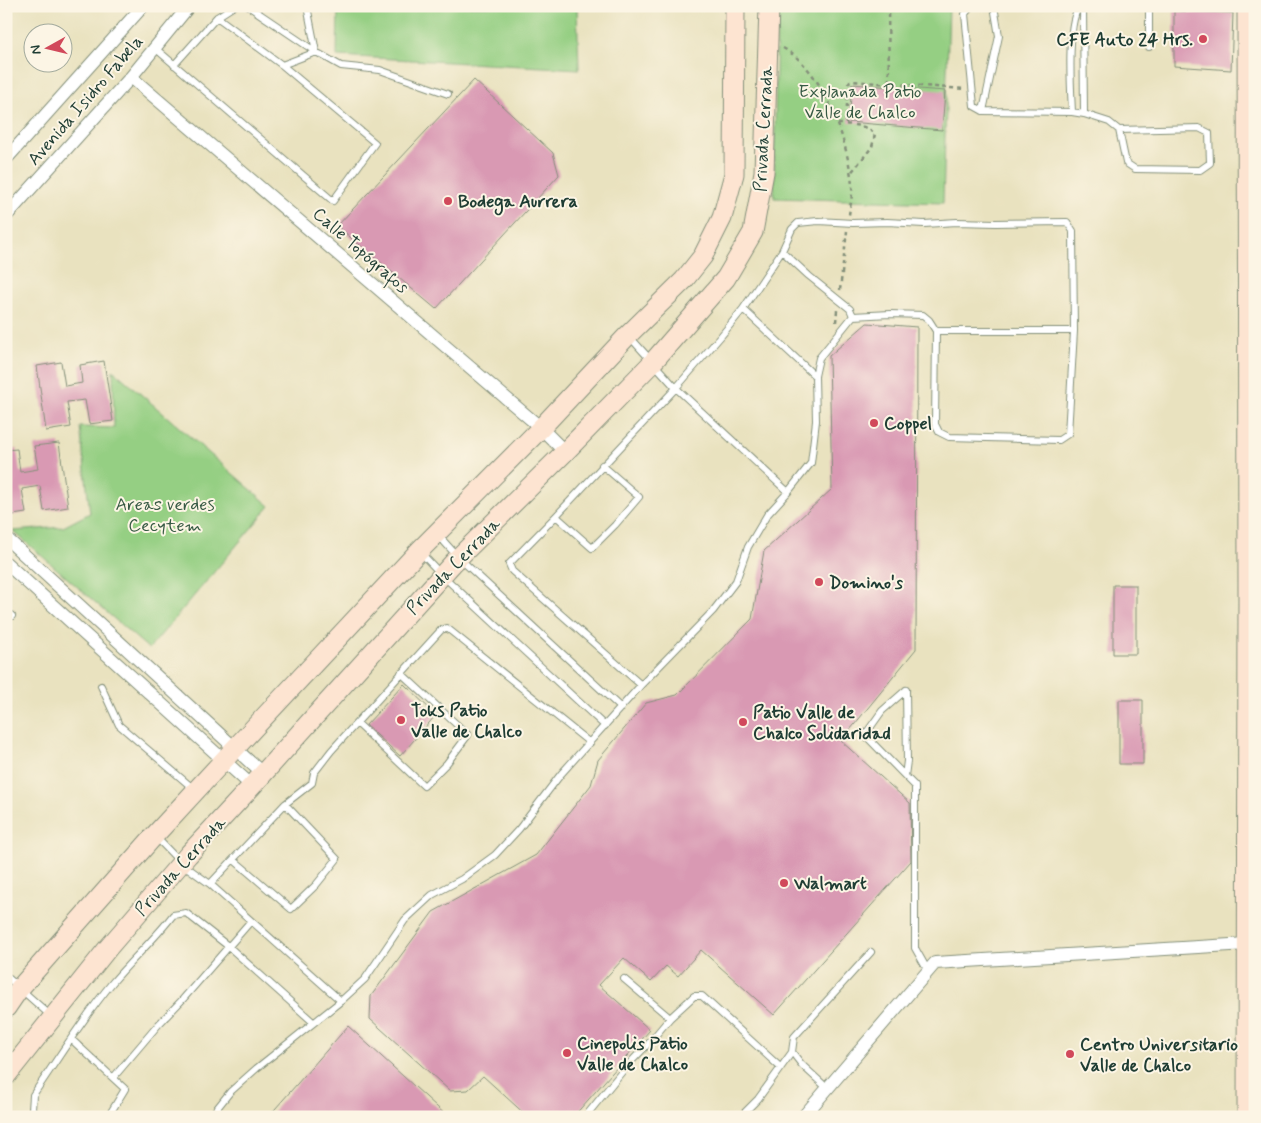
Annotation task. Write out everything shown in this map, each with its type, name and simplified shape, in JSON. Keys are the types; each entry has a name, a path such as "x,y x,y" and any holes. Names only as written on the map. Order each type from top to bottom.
{"street":[{"name":"Avenida Isidro Fabela","path":"6,159 143,6"},
{"name":"Avenida Isidro Fabela","path":"6,216 131,77 189,6"},
{"name":"Privada Cerrada","path":"6,1008 13,983 154,836 419,552 541,428 628,335 684,280 703,256 722,218 734,174 735,6"},
{"name":"Privada Cerrada","path":"6,1076 108,948 181,863 458,557 566,452 652,363 726,278 753,232 764,172 769,6"},
{"path":"1247,6 1251,131 1252,593 1251,910 1247,944 1251,1059 1247,1117"},
{"name":"Calle Topógrafos","path":"131,77 541,428 566,452"},
{"path":"6,538 32,561 229,754"},
{"path":"19,574 32,561"},
{"path":"6,563 258,780"},
{"path":"803,1117 935,963 1247,944"}],"lane":[{"path":"174,65 217,18 234,6"},
{"path":"248,6 340,66 380,70 448,94"},
{"path":"307,6 316,52"},
{"path":"971,6 965,14 974,106 983,111 1072,112 1109,122 1119,130 1126,163 1135,169 1200,170 1210,163 1209,133 1199,128 1119,130"},
{"path":"983,111 999,36 994,6"},
{"path":"1072,112 1070,62 1074,15 1082,6"},
{"path":"1082,6 1084,114"},
{"path":"1149,6 1149,47"},
{"path":"155,48 333,201 375,143 282,65 217,18"},
{"path":"282,65 316,52"},
{"path":"1070,62 1083,61"},
{"path":"210,1117 230,1092 365,979 405,920 432,895 462,879 495,855 519,829 561,774 641,685 714,611 736,581 748,547 767,515 811,463 816,421 815,376 819,358 853,316 924,315 929,320 936,331 935,424 939,432 949,437 1059,440 1068,434 1074,331 1073,231 1067,222 798,222 792,229 782,251 743,308 721,336 676,388 509,564 512,572 641,685"},
{"path":"782,251 850,309 853,316"},
{"path":"743,308 815,376"},
{"path":"936,331 1074,331"},
{"path":"628,335 676,388 788,492"},
{"path":"556,516 592,548 616,525 638,497 602,465"},
{"path":"437,534 458,557 621,708"},
{"path":"419,552 605,726"},
{"path":"6,611 12,616"},
{"path":"210,884 285,804 312,783 314,772 331,750 441,630 446,628 590,743"},
{"path":"357,723 424,786 447,763 468,734 401,673"},
{"path":"100,686 119,725 196,790"},
{"path":"905,776 907,761 906,690 882,711 865,736 905,776 915,786 915,948 928,971"},
{"path":"234,860 291,909 316,886 337,859 285,804"},
{"path":"154,836 181,863 210,884 250,922 341,1001"},
{"path":"39,1117 32,1110 33,1095 112,983 135,956 160,932 173,915 186,913 228,946 313,1022"},
{"path":"113,1078 250,922"},
{"path":"740,1117 758,1099 792,1052 794,1037 871,952"},
{"path":"624,978 670,1018"},
{"path":"13,983 52,1017"},
{"path":"585,1117 625,1068 670,1018 694,996 702,996 780,1067"},
{"path":"71,1040 125,1089 108,1117"},
{"path":"792,1052 802,1065 827,1088"}],"path":[{"path":"888,6 889,83"},
{"path":"768,40 792,53 802,62 824,93 838,124 850,174 852,187 833,341"},
{"path":"846,124 848,84 850,81 972,90"},
{"path":"838,124 870,129 875,134 872,147 850,174"}],"green space":[{"path":"338,6 577,6 579,69 337,56"},
{"name":"Explanada Patio Valle de Chalco","path":"777,6 949,6 943,203 774,198"},
{"name":"Areas verdes Cecytem","path":"113,370 270,506 149,649 13,531 63,527 90,513 80,427 114,428"}],"building":[{"name":"CFE Auto 24 Hrs.","path":"1174,11 1233,13 1231,70 1174,66"},
{"name":"Bodega Aurrera","path":"474,80 553,153 559,175 436,309 337,226"},
{"path":"852,84 945,91 942,130 849,122"},
{"name":"Patio Valle de Chalco Solidaridad","path":"867,323 917,327 916,649 841,741 910,803 911,861 774,1015 701,950 678,976 666,966 651,982 624,958 599,985 650,1030 573,1117 528,1117 483,1076 468,1090 450,1091 370,1019 371,996 433,912 536,855 591,785 598,760 646,703 677,695 752,619 764,551 832,489 829,356"},
{"path":"104,361 113,421 89,424 85,400 67,402 71,427 46,431 37,366 61,362 65,386 82,383 80,365"},
{"path":"59,443 68,507 44,511 40,486 22,489 26,513 6,516 6,450 17,449 20,472 38,469 34,446"},
{"path":"1113,585 1136,585 1136,654 1113,654"},
{"name":"Toks Patio Valle de Chalco","path":"404,684 436,715 400,756 366,725"},
{"path":"1119,700 1143,700 1143,764 1119,764"},
{"path":"348,1026 448,1117 268,1117"}],"place":[{"name":"CFE Auto 24 Hrs.","path":"1203,39"},
{"name":"Bodega Aurrera","path":"448,201"},
{"name":"Coppel","path":"874,423"},
{"name":"Domino's","path":"819,582"},
{"name":"Toks Patio Valle de Chalco","path":"401,720"},
{"name":"Patio Valle de Chalco Solidaridad","path":"743,722"},
{"name":"Walmart","path":"784,883"},
{"name":"Cinepolis Patio Valle de Chalco","path":"567,1053"},
{"name":"Centro Universitario Valle de Chalco","path":"1070,1054"}]}
